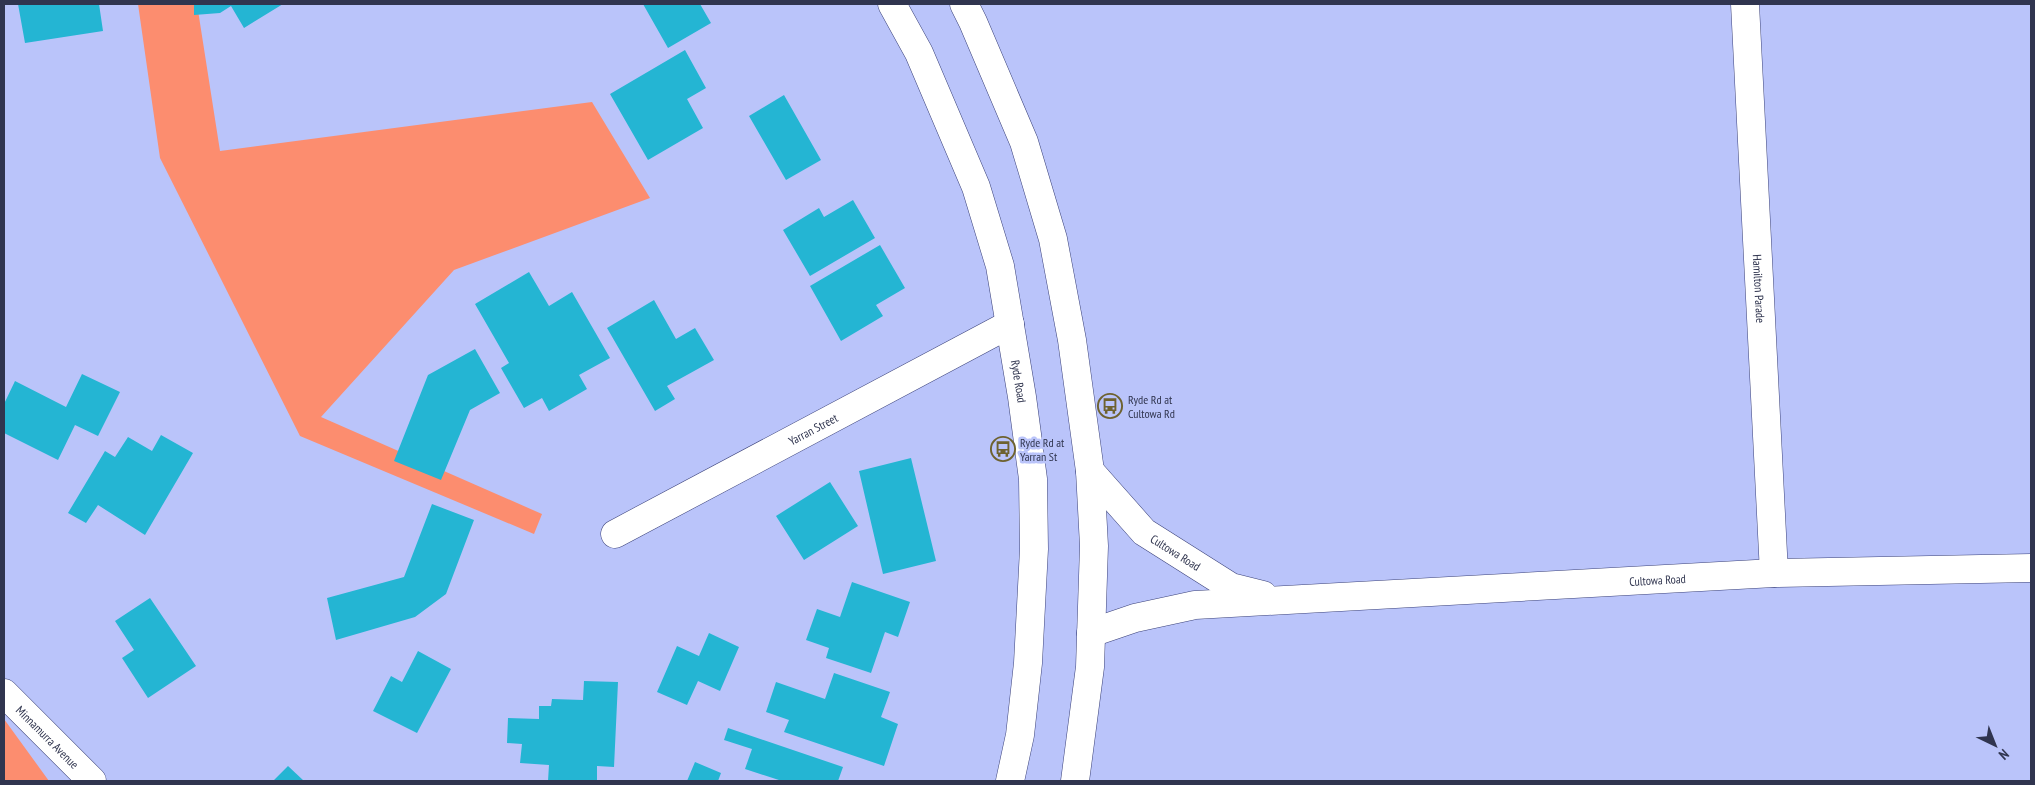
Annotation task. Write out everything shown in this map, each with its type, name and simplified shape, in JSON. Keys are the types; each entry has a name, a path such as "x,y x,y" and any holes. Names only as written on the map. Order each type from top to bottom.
{"main road":[{"name":"Ryde Road","path":"892,4 919,52 976,187 1000,266 1010,324 1033,479 1034,548 1028,663 1020,735 1010,781"},
{"path":"964,4 1024,142 1053,239 1072,340 1090,471 1094,546 1090,667 1075,781"},
{"name":"Hamilton Parade","path":"1745,4 1774,573"},
{"name":"Yarran Street","path":"615,534 1010,324"},
{"name":"Cultowa Road","path":"1090,471 1144,532 1231,587 1284,600"},
{"name":"Cultowa Road","path":"1091,634 1135,618 1195,605 1774,573 2031,568"},
{"name":"Minnamurra Avenue","path":"4,693 92,781"}],"shaded area":[{"path":"138,4 197,4 220,151 592,102 650,198 454,270 321,417 542,514 534,534 300,436 160,158"},
{"path":"4,719 49,781 4,781"}],"building":[{"path":"18,4 99,4 103,31 25,43"},
{"path":"194,4 283,4 244,28 231,6 220,13 194,15"},
{"path":"643,4 700,4 711,23 668,48"},
{"path":"685,50 706,88 687,99 703,128 648,160 610,94"},
{"path":"784,95 821,160 786,180 749,116"},
{"path":"853,200 875,238 810,276 783,230 819,208 824,217"},
{"path":"880,245 905,288 876,305 883,316 841,341 810,286"},
{"path":"529,272 549,306 572,292 610,358 579,375 587,389 549,411 542,398 524,408 501,368 509,363 475,304"},
{"path":"654,300 676,339 695,328 714,360 667,386 675,399 655,411 607,328"},
{"path":"475,349 500,393 470,410 441,480 394,461 428,375"},
{"path":"82,374 120,392 98,436 75,425 58,460 4,433 4,404 15,381 66,407"},
{"path":"161,435 193,453 145,535 98,505 86,523 68,513 105,451 115,457 128,437 152,451"},
{"path":"911,458 936,561 883,574 859,471"},
{"path":"830,482 858,526 804,560 776,516"},
{"path":"432,504 474,520 446,594 415,617 336,640 327,598 404,577"},
{"path":"852,582 910,602 898,637 885,632 871,673 826,658 829,648 806,640 817,609 840,617"},
{"path":"150,598 196,666 148,698 122,658 134,650 115,621"},
{"path":"709,633 739,647 720,691 698,681 687,705 657,692 677,646 699,656"},
{"path":"418,651 451,669 417,733 373,711 391,676 402,682"},
{"path":"834,673 890,692 881,717 898,724 884,766 784,732 789,720 766,712 776,682 825,699"},
{"path":"584,681 618,682 614,767 597,766 597,781 548,781 549,765 520,763 522,744 507,743 508,718 539,719 539,706 551,706 552,699 583,700"},
{"path":"728,728 843,767 838,781 782,781 745,769 752,749 724,740"},
{"path":"695,762 721,773 718,781 687,781"},
{"path":"288,766 304,781 273,781"}],"place":[{"name":"Ryde Rd at Cultowa Rd","path":"1110,406"},
{"name":"Ryde Rd at Yarran St","path":"1003,449"}]}
